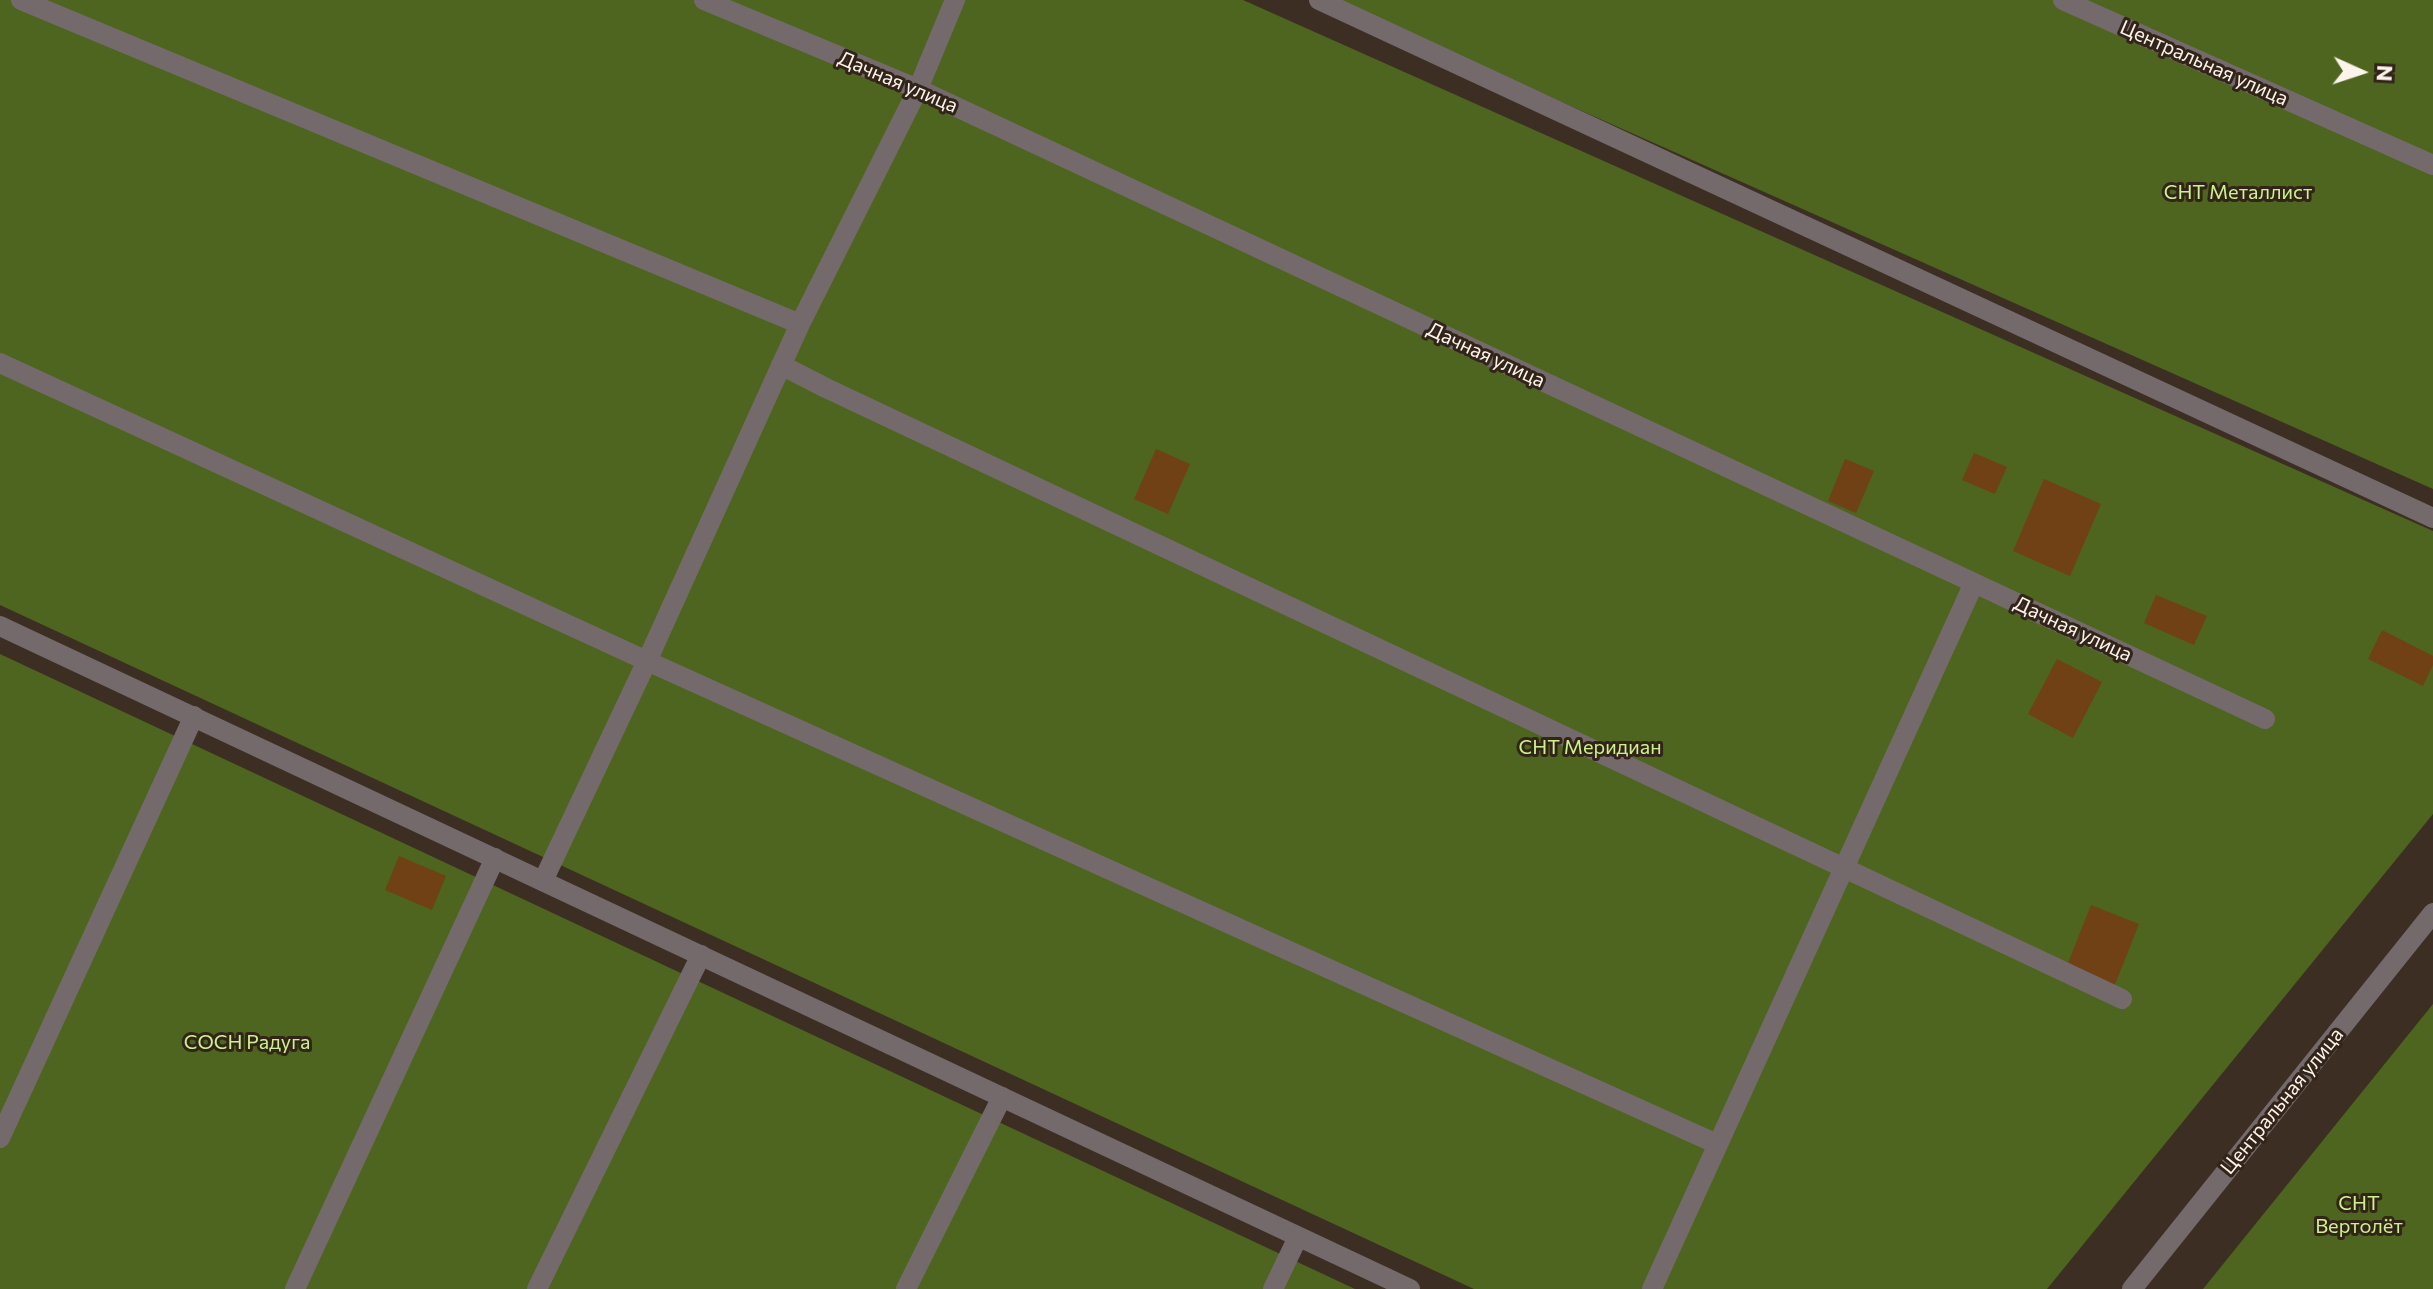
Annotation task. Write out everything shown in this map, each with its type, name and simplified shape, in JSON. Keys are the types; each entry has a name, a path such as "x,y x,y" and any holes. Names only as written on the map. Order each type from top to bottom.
{"street":[{"path":"21,0 800,324"},
{"name":"Дачная улица","path":"704,0 918,89 2265,719"},
{"path":"543,881 800,324 918,89 955,0"},
{"path":"1319,0 2433,518"},
{"name":"Центральная улица","path":"2063,0 2433,165"},
{"path":"0,363 647,661 1717,1144"},
{"path":"781,365 2122,999"},
{"path":"1652,1289 1974,583"},
{"path":"0,626 1410,1289"},
{"path":"0,1138 194,716"},
{"path":"295,1289 495,858"},
{"name":"Центральная улица","path":"2132,1289 2433,913"},
{"path":"537,1289 701,955"},
{"path":"906,1289 1002,1097"},
{"path":"1273,1289 1298,1237"}],"green space":[{"name":"СНТ Меридиан","path":"0,0 1243,0 2433,531 2433,814 2047,1289 1474,1289 0,605"},
{"name":"СНТ Металлист","path":"1332,0 2433,0 2433,489"},
{"name":"СОСН Радуга","path":"0,654 1355,1289 0,1289"},
{"name":"СНТ Вертолёт","path":"2433,1004 2433,1289 2203,1289"}],"building":[{"path":"1156,449 1190,464 1168,514 1134,499"},
{"path":"1974,453 2007,467 1995,494 1962,480"},
{"path":"1845,459 1874,471 1856,513 1828,501"},
{"path":"2044,479 2101,504 2070,576 2013,551"},
{"path":"2156,595 2207,616 2194,645 2144,623"},
{"path":"2382,630 2433,656 2433,665 2423,686 2368,659"},
{"path":"2057,659 2102,682 2073,738 2028,714"},
{"path":"399,856 446,876 432,910 385,890"},
{"path":"2091,905 2139,924 2114,987 2066,968"}]}
